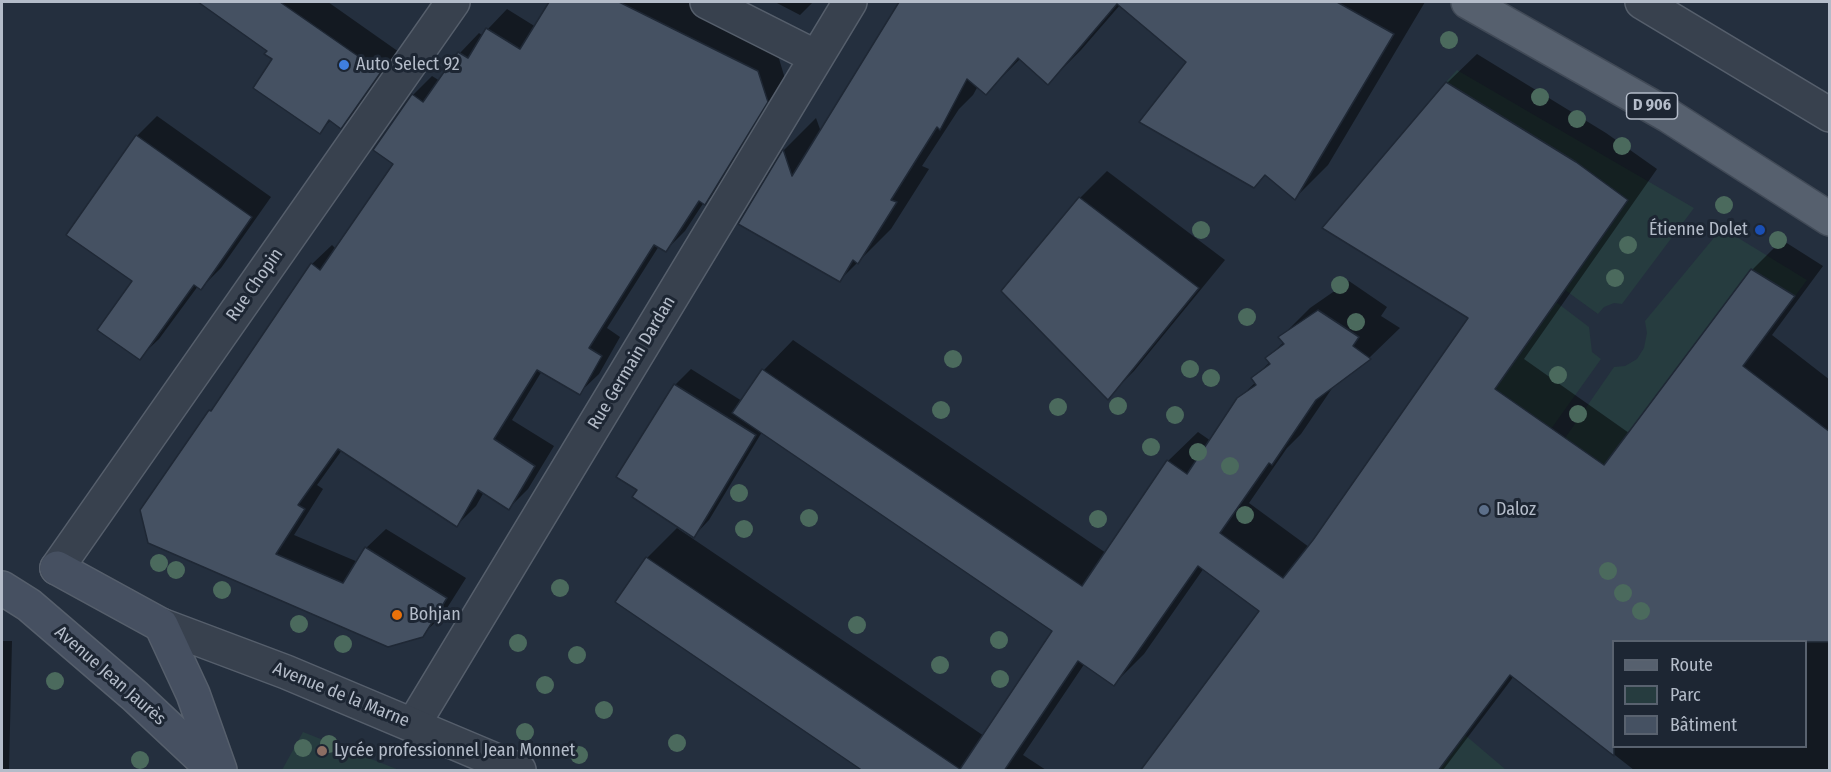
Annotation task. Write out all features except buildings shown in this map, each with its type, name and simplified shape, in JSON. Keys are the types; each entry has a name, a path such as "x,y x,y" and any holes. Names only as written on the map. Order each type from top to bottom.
{"main road":[{"name":"D 906","path":"1468,2 1669,116 1830,219"},
{"path":"57,568 161,625 193,694 220,771"},
{"name":"Avenue Jean Jaurès","path":"2,588 29,605 135,696 214,771"}],"street":[{"name":"Rue Chopin","path":"57,568 453,2"},
{"path":"707,2 816,57"},
{"name":"Rue Germain Dardan","path":"413,725 850,2"},
{"path":"1642,2 1830,115"},
{"name":"Avenue de la Marne","path":"161,625 286,672 519,771"}],"green space":[{"path":"1457,70 1694,208 1622,304 1614,303 1604,307 1598,314 1565,290 1625,205 1622,195 1576,163 1446,82"},
{"path":"1722,228 1807,280 1791,302 1787,291 1747,274 1604,465 1565,438 1614,367 1625,366 1637,359 1644,348 1647,333 1645,321"},
{"path":"1556,302 1589,327 1592,352 1601,359 1551,429 1495,389"},
{"name":"Lycée professionnel Jean Monnet","path":"303,732 399,770 282,770"},
{"path":"1465,735 1505,769 1438,770"}],"place":[{"name":"Auto Select 92","path":"344,65"},
{"name":"Étienne Dolet","path":"1760,230"},
{"name":"Daloz","path":"1484,510"},
{"name":"Bohjan","path":"397,615"},
{"name":"Lycée professionnel Jean Monnet","path":"322,751"}]}
